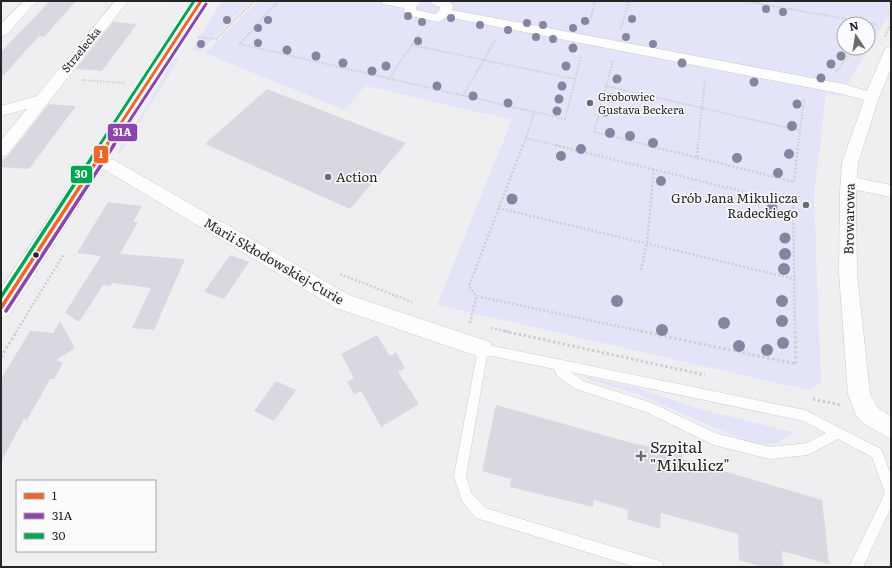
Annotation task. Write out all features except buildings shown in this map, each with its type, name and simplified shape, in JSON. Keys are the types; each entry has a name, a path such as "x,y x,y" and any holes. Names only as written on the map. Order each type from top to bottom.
{"main road":[{"path":"1,308 201,1"}],"street":[{"path":"1,32 31,1"},
{"name":"Strzelecka","path":"1,150 122,1"},
{"path":"387,1 413,3 410,12 430,18 438,18 445,13 447,5 436,1"},
{"path":"445,13 806,82 872,97"},
{"name":"Browarowa","path":"861,400 848,273 850,163 872,97 891,52"},
{"path":"1,111 41,100"},
{"name":"Marii Skłodowskiej-Curie","path":"96,163 108,164 343,302 483,349"},
{"path":"849,182 891,192"},
{"path":"861,400 872,419 891,428"}],"lane":[{"path":"658,567 481,512 466,497 460,476 483,349 805,416 877,453 891,493 856,567"},
{"path":"557,364 562,373 580,385 648,407 714,439 770,453 808,449 838,433"}],"path":[{"path":"196,37 216,39 254,1"},
{"path":"278,1 240,44 565,119 595,1"},
{"path":"629,1 594,132 794,182 802,131 806,82"},
{"path":"744,1 836,17"},
{"path":"389,79 430,18"},
{"path":"463,96 504,24"},
{"path":"412,45 575,79"},
{"path":"824,86 848,56"},
{"path":"697,157 707,63"},
{"path":"58,78 131,83"},
{"path":"606,86 802,131"},
{"path":"526,138 793,204 796,364 476,296 469,286 526,138 534,112"},
{"path":"641,270 647,243 654,170"},
{"path":"498,208 795,280"},
{"path":"1,357 65,252"},
{"path":"333,272 413,302"},
{"path":"470,323 476,296"},
{"path":"463,321 478,325"},
{"path":"486,327 712,377"},
{"path":"805,398 836,404 861,400"}],"shaded area":[{"path":"222,1 251,1 200,52 192,50"},
{"path":"258,1 889,1 890,18 886,19 876,36 876,16 836,16 836,56 864,56 840,97 826,93 814,195 821,382 808,390 437,305 512,120 366,86 344,110 205,53"},
{"path":"173,59 179,59 119,155 119,149 150,101"},
{"path":"583,376 638,388 697,408 793,432 775,444 750,443 637,394 590,380"}],"transit line":[{"name":"30","path":"1,297 194,1"},
{"name":"1","path":"1,308 201,1"},
{"name":"31A","path":"6,311 206,4"}],"place":[{"name":"Grobowiec Gustava Beckera","path":"590,103"},
{"name":"Action","path":"328,177"},
{"name":"Grób Jana Mikulicza Radeckiego","path":"806,205"},
{"name":"Szpital \"Mikulicz\"","path":"641,456"}]}
